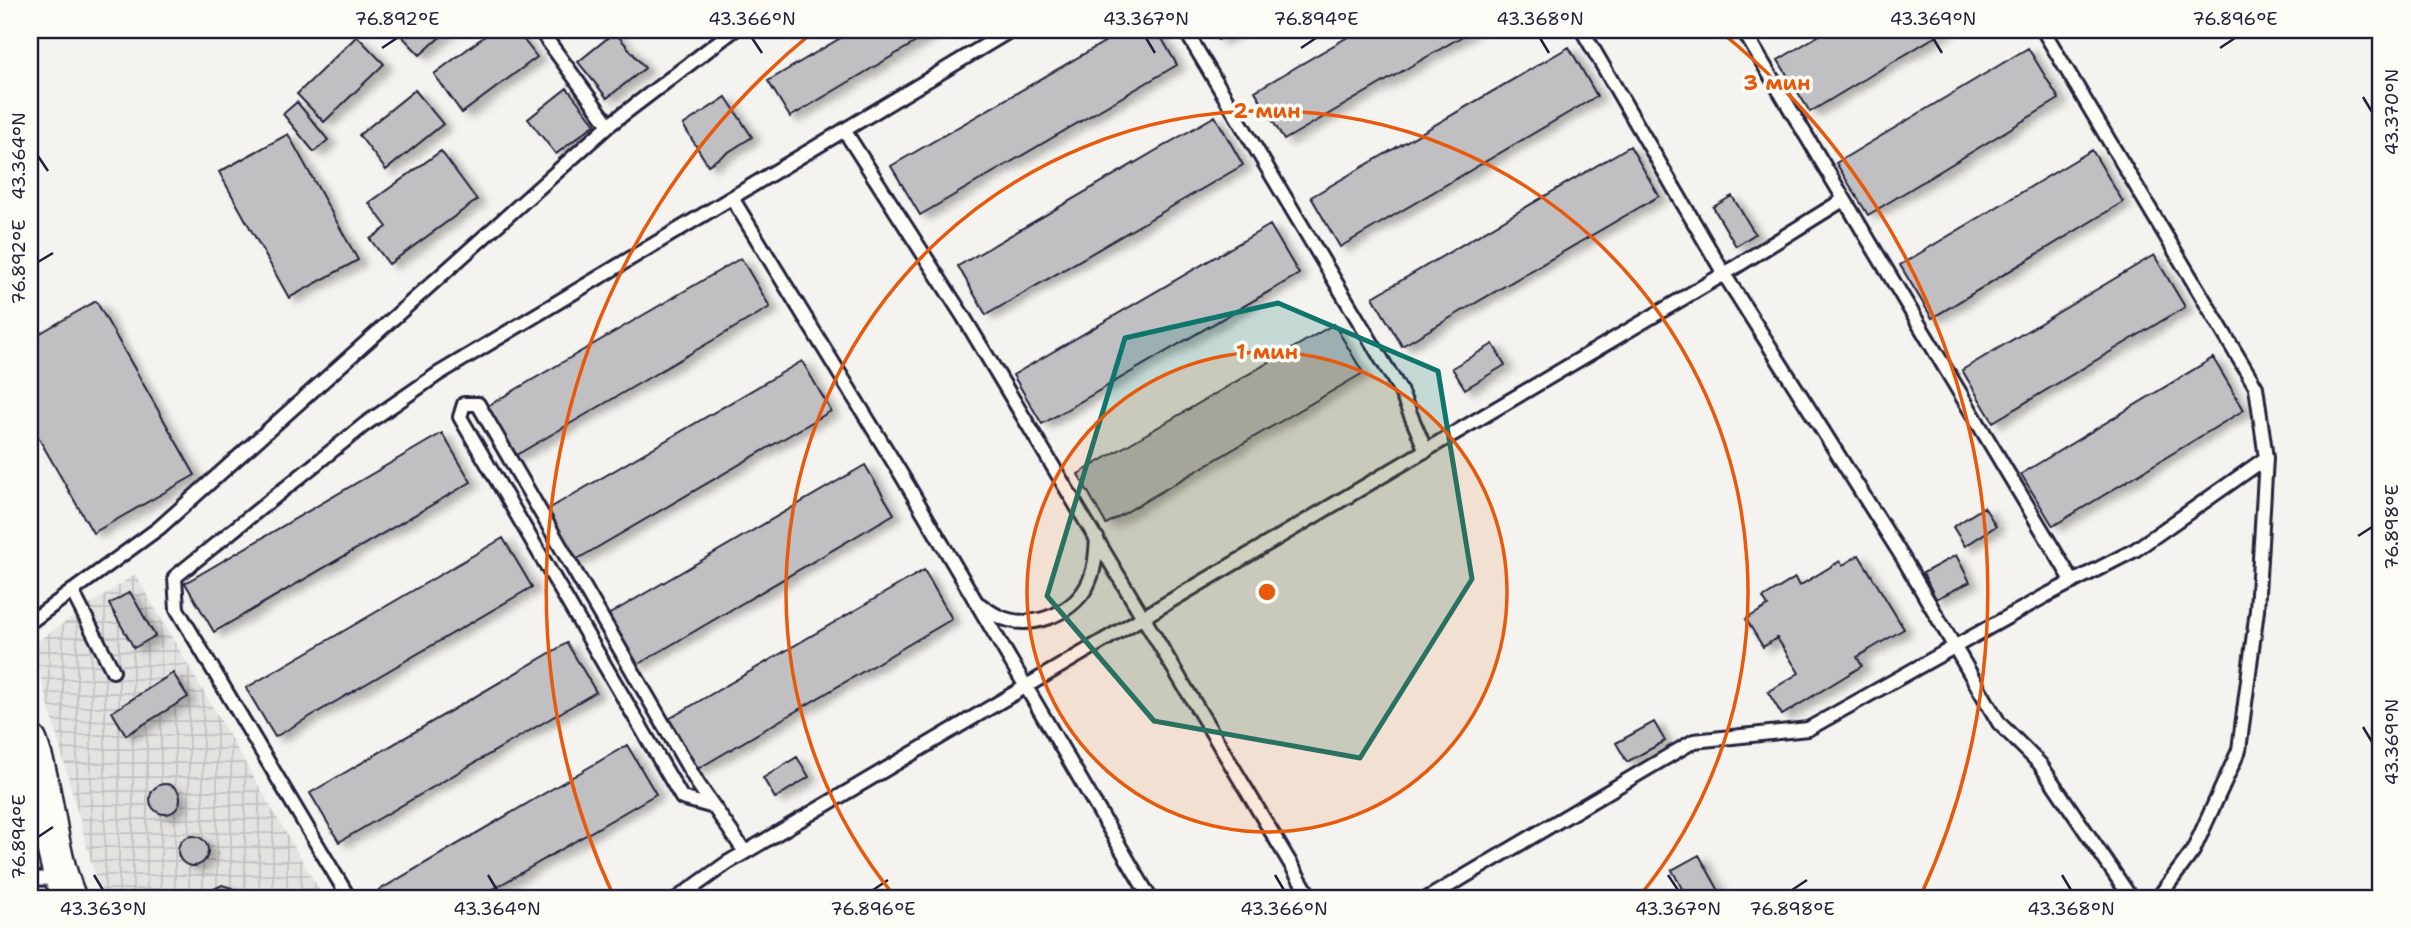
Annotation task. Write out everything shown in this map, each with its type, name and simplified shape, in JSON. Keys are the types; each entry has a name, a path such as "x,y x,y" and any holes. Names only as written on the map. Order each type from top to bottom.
{"main road":[{"path":"30,742 37,761 53,885"}],"lane":[{"path":"540,30 609,125"},
{"path":"30,622 159,528 609,125 734,30"},
{"path":"349,898 177,610 175,577 364,425 438,374 1011,30"},
{"path":"1185,30 1400,390 1426,451"},
{"path":"1582,30 1724,274 1903,558 1999,723 2040,764 2131,898"},
{"path":"1743,30 2073,582"},
{"path":"2043,30 2256,387 2266,458 2257,610 2239,750 2193,851 2158,898"},
{"path":"844,130 963,316 1311,898"},
{"path":"732,198 901,474 1150,898"},
{"path":"678,898 745,852 1426,451 1843,200"},
{"path":"714,807 682,798 460,417 464,404 478,404 698,784 714,807 745,852"},
{"path":"1428,898 1694,741 1808,729 1954,646 2135,550 2266,458"},
{"path":"976,602 999,617 1027,622 1058,613 1069,607 1087,586 1095,565 1097,538"},
{"path":"72,591 114,671"}],"highlighted area":[{"path":"1278,303 1438,371 1472,579 1360,758 1154,721 1047,596 1125,338"}],"shaded area":[{"path":"135,574 324,898 101,898 32,645"}],"building":[{"path":"396,30 448,30 420,55"},
{"path":"493,30 516,30 537,57 462,113 434,74"},
{"path":"854,30 936,30 790,117 768,81"},
{"path":"1125,30 1157,30 1177,65 920,215 891,166"},
{"path":"1212,30 1235,30 1218,40"},
{"path":"1360,30 1473,30 1284,140 1255,91"},
{"path":"1828,30 1946,30 1810,112 1778,60"},
{"path":"615,32 645,68 607,98 578,62"},
{"path":"357,36 384,64 324,122 297,94"},
{"path":"1569,47 1597,96 1340,247 1311,197"},
{"path":"2028,48 2059,99 1868,215 1836,163"},
{"path":"567,88 595,124 556,154 528,119"},
{"path":"415,90 443,124 386,170 359,135"},
{"path":"726,97 752,137 708,165 683,125"},
{"path":"297,102 328,140 314,152 283,114"},
{"path":"1215,116 1243,165 986,315 958,266"},
{"path":"288,134 358,260 289,298 219,172"},
{"path":"1630,146 1659,196 1402,346 1373,297"},
{"path":"2092,150 2123,202 1932,318 1900,265"},
{"path":"441,151 477,200 389,264 370,239 387,227 369,203"},
{"path":"1732,196 1755,234 1736,246 1713,207"},
{"path":"1270,225 1299,274 1042,424 1013,375"},
{"path":"2154,255 2185,307 1993,422 1962,370"},
{"path":"741,258 770,307 513,457 484,408"},
{"path":"96,301 195,475 93,533 30,423 30,339"},
{"path":"1334,324 1363,373 1106,524 1078,474"},
{"path":"1493,344 1505,365 1465,389 1452,368"},
{"path":"2213,358 2244,410 2053,526 2021,474"},
{"path":"802,361 831,411 574,561 545,511"},
{"path":"442,433 471,482 214,632 185,583"},
{"path":"865,465 894,514 637,665 608,615"},
{"path":"1984,507 1996,526 1965,546 1953,527"},
{"path":"503,538 532,587 275,737 246,688"},
{"path":"1859,555 1904,629 1857,657 1862,666 1782,715 1768,692 1799,673 1777,638 1763,647 1746,619 1768,606 1763,598 1795,578 1799,586 1840,561 1843,565"},
{"path":"1956,555 1970,582 1936,599 1923,573"},
{"path":"924,570 952,619 696,770 667,720"},
{"path":"130,592 155,636 134,648 109,604"},
{"path":"567,643 596,692 339,842 310,793"},
{"path":"173,673 188,697 126,735 112,712"},
{"path":"1654,722 1665,741 1627,762 1616,743"},
{"path":"627,745 656,794 478,898 372,898 371,895"},
{"path":"797,757 809,777 775,798 763,778"},
{"path":"165,784 176,788 180,799 176,810 165,814 154,810 150,799 154,788"},
{"path":"193,836 204,840 208,851 204,862 193,866 182,862 178,851 182,840"},
{"path":"1699,855 1723,898 1687,898 1672,870"},
{"path":"222,885 232,888 238,898 208,898 212,890"}]}
